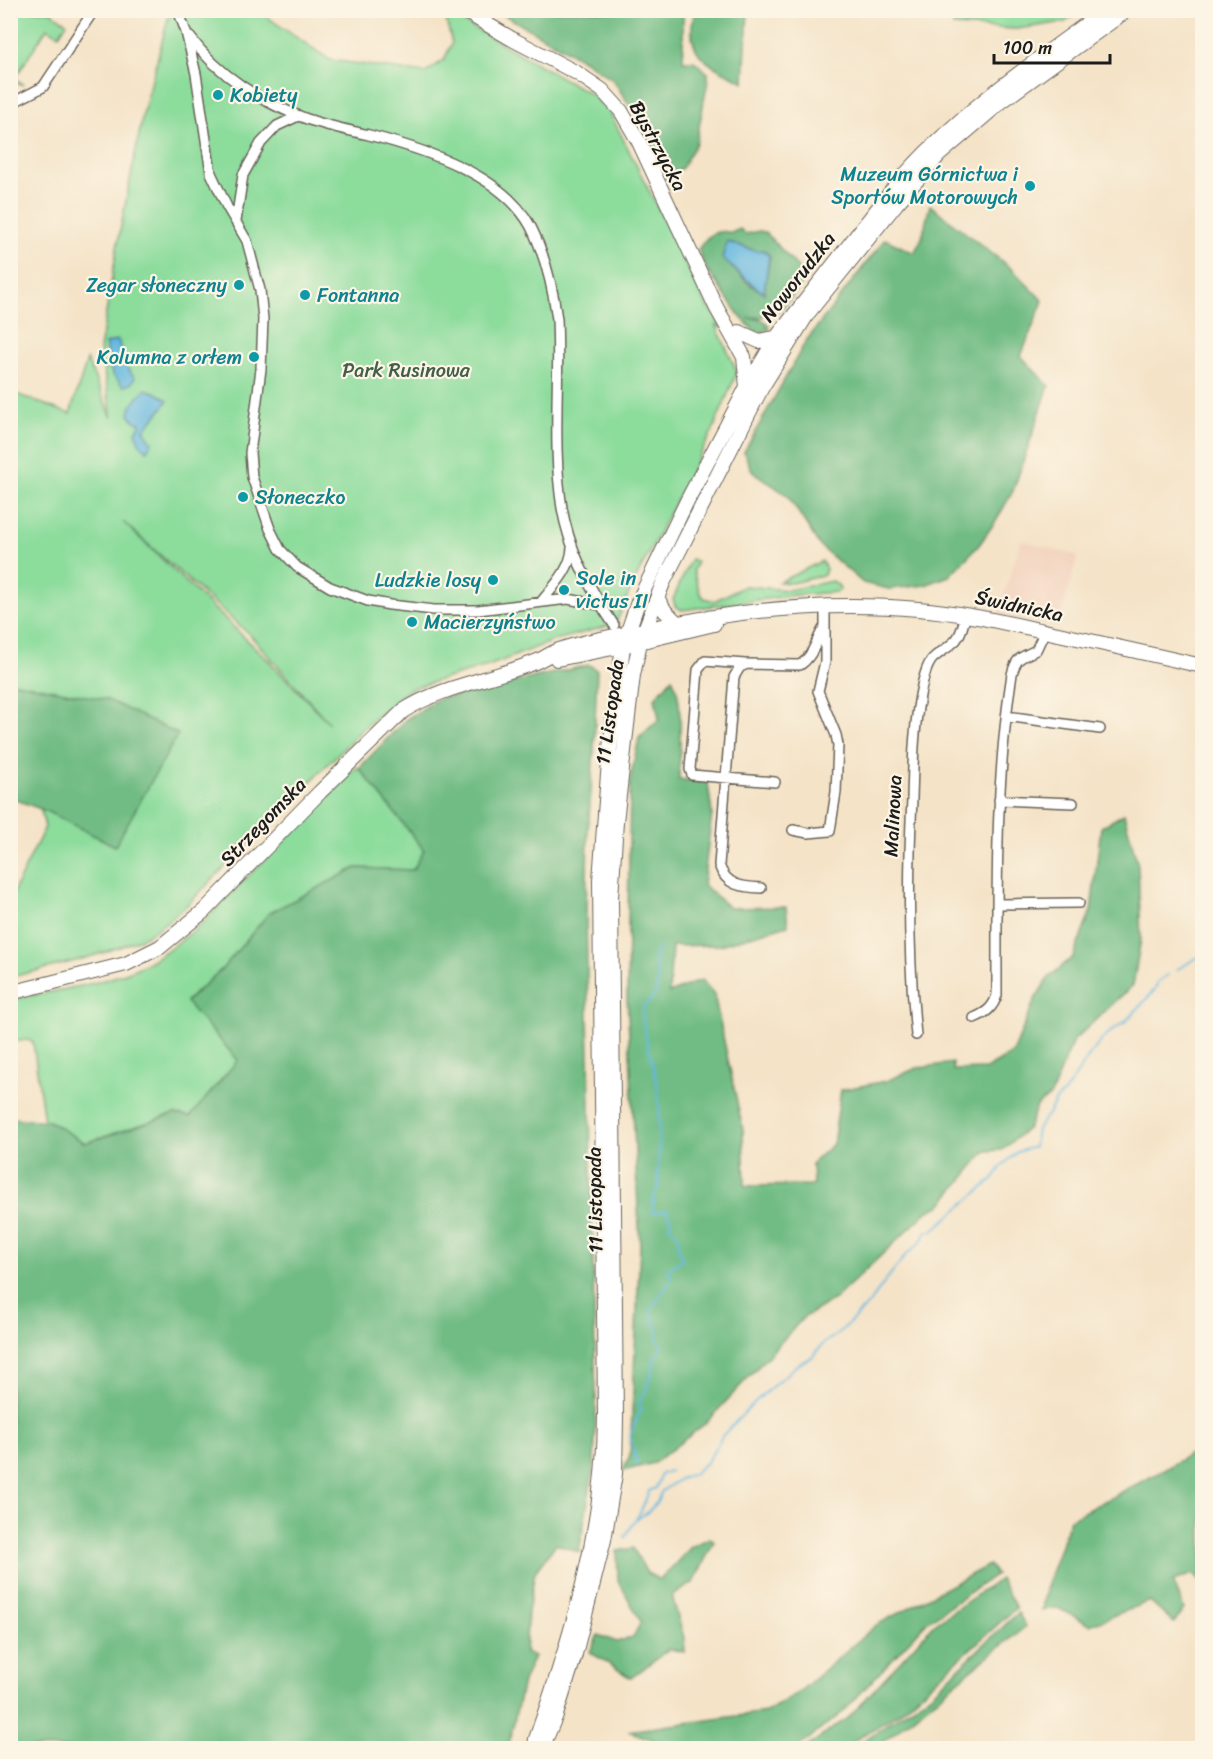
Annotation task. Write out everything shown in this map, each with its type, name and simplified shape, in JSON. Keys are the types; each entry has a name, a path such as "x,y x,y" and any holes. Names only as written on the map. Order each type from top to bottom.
{"main road":[{"name":"Bystrzycka","path":"464,10 512,39 577,73 602,90 621,111 639,142 727,329 744,357 747,387"},
{"name":"Noworudzka","path":"625,640 638,602 747,387 776,338 827,271 916,162 979,105 1106,10"},
{"name":"Noworudzka","path":"642,636 657,598 762,387 808,313 896,204 939,155 1002,101 1127,10"},
{"name":"Bystrzycka","path":"714,301 722,307 760,365 762,387"},
{"path":"739,332 759,340 776,338"},
{"path":"744,357 760,365 777,362"},
{"path":"657,598 664,611 676,622"},
{"name":"Świdnicka","path":"642,636 676,622 766,611 825,606 896,607 966,615 1203,666"},
{"name":"Świdnicka","path":"625,640 766,611"},
{"name":"11 Listopada","path":"542,1749 567,1684 585,1619 604,1540 615,1474 611,898 616,822 633,675 642,636"},
{"name":"Strzegomska","path":"535,662 602,651 625,640"},
{"name":"Strzegomska","path":"10,993 126,964 160,947 204,911 305,807 404,711 418,702 452,688 535,662 566,648 625,640"},
{"name":"11 Listopada","path":"535,1749 565,1652 591,1550 604,1471 599,891 610,747 619,669 625,640"},
{"path":"602,651 619,669"}],"street":[{"path":"10,104 43,87 94,10"},
{"path":"178,10 186,32 200,94 207,159 211,173 247,241 254,264 263,319 261,369 250,453 252,477 273,536 290,561 311,577 330,587 368,601 390,605 434,610 477,610 568,599 600,605"},
{"path":"186,32 202,54 221,71 280,108 298,116 445,160 474,174 500,192 511,202 531,228 544,261 557,319 559,475 562,508 573,546 600,605 614,625"},
{"path":"236,221 243,175 261,143 277,126 298,116"},
{"path":"541,602 564,571 572,556 573,546"},
{"path":"793,830 808,833 830,831 834,819 838,745 818,691 825,662 825,606"},
{"name":"Malinowa","path":"916,1035 910,973 908,887 914,750 927,666 936,654 957,639 962,631 966,615"},
{"path":"775,782 692,775 690,769 698,670 705,661 800,665 814,651 825,626"},
{"path":"974,1018 985,1013 994,1005 997,995 999,800 1006,716 1015,662 1020,657 1036,650 1045,631"},
{"path":"747,664 740,667 734,677 719,865 727,880 734,885 761,888"},
{"path":"1006,716 1101,729"},
{"path":"999,800 1073,803"},
{"path":"998,904 1079,903"}],"shaded area":[{"path":"1021,540 1078,556 1058,628 998,614"}],"green space":[{"path":"11,10 49,11 67,23 59,35 47,28 15,78 24,85 11,82"},
{"path":"953,10 1080,11 1065,22 1017,29 953,26"},
{"name":"Park Rusinowa","path":"170,11 258,11 330,60 425,73 444,60 452,43 444,11 591,94 610,113 708,308 709,306 722,328 716,325 737,372 713,430 632,586 617,621 605,627 555,640 491,665 413,688 369,723 185,907 158,929 133,942 99,954 11,977 10,899 45,827 41,811 46,811 108,700 10,682 11,392 70,414 87,360 112,418 100,349 143,114","holes":["123,522 250,635 329,723 266,658"]},
{"path":"497,11 683,11 683,61 694,61 708,73 708,80 696,143 682,168 664,179 640,122 614,81 585,61"},
{"path":"695,11 748,11 744,82 710,64 696,49 692,39"},
{"path":"930,205 1013,270 1043,301 1021,356 1049,386 1013,491 979,545 949,576 925,585 889,589 863,583 820,546 788,496 752,471 744,452 806,341 885,239 914,253 922,238"},
{"path":"740,229 746,234 765,232 807,277 784,307 761,317 748,318 761,319 768,324 769,329 761,333 754,331 739,315 707,270 698,250 712,235 720,232 731,233","holes":["727,241 757,251 764,250 770,256 764,293 750,285 722,258"]},
{"path":"691,559 697,562 693,570 700,593 704,598 714,601 745,586 788,590 832,581 839,586 840,590 682,610 675,606 673,599"},
{"path":"822,561 826,569 824,575 792,583 779,582"},
{"path":"589,665 597,670 586,913 596,1405 594,1466 579,1552 556,1544 535,1572 528,1612 525,1653 534,1656 523,1682 508,1748 11,1748 10,1118 49,1121 85,1143 174,1114 190,1117 238,1060 186,1002 223,968 269,913 356,868 413,870 424,850 359,768 406,719 438,699"},
{"path":"672,678 679,699 680,713 679,779 708,783 712,814 703,885 730,908 786,907 788,925 720,945 672,946 669,993 702,980 714,994 743,1130 745,1186 813,1185 812,1163 833,1144 841,1090 886,1081 917,1068 953,1063 953,1070 986,1069 1013,1053 1035,999 1049,977 1073,957 1091,911 1101,827 1124,814 1138,865 1141,939 1133,985 1073,1041 1051,1095 1037,1106 1028,1128 1002,1150 986,1151 940,1206 928,1211 836,1298 803,1318 706,1423 654,1463 623,1471 630,1455 640,1246 627,997 630,779 639,738 659,719 655,698"},
{"path":"11,682 108,700 178,734 115,846 46,811 11,798"},
{"path":"356,768 359,768 425,850 413,870 356,868 269,913 223,968 186,1001 238,1060 190,1117 174,1114 85,1143 49,1121 44,1121 33,1042 27,1040 11,1042 10,1000 63,990 116,976 133,970 161,954 195,930"},
{"path":"1202,1446 1202,1583 1193,1574 1173,1581 1184,1609 1174,1623 1150,1601 1090,1625 1058,1608 1042,1610 1046,1588 1070,1519 1164,1470"},
{"path":"710,1538 714,1542 693,1583 672,1596 684,1638 685,1652 669,1649 631,1678 590,1652 598,1635 617,1642 633,1637 641,1622 618,1580 617,1551 633,1548 647,1573 660,1580 691,1547"},
{"path":"989,1565 996,1574 927,1622 843,1712 797,1748 677,1748 628,1731 766,1712 798,1693 876,1625"},
{"path":"1000,1579 1016,1608 899,1713 857,1739 848,1748 805,1748 850,1716 933,1625"},
{"path":"1018,1613 1026,1626 875,1748 855,1748 931,1694"}],"water":[{"path":"727,242 757,251 764,250 769,256 764,293 722,258"},
{"path":"118,340 127,368 135,378 131,384 123,386 112,374 105,344"},
{"path":"145,389 168,400 144,430 152,442 147,451 139,443 136,431 140,423 129,415 131,406"}],"waterway":[{"path":"637,1464 630,1435 641,1410 639,1401 647,1390 647,1382 650,1380 655,1357 662,1348 657,1339 657,1328 650,1311 671,1280 672,1277 667,1270 682,1260 678,1235 669,1226 671,1218 667,1210 653,1213 654,1195 659,1186 659,1100 644,1030 642,1009 652,999 657,989 654,955 660,947"},
{"path":"1176,970 1202,955"},
{"path":"637,1519 657,1502 662,1491 680,1479 693,1474 707,1462 723,1435 757,1400 797,1365 812,1357 824,1343 839,1333 869,1304 906,1255 920,1243 927,1231 932,1231 993,1179 1002,1166 1017,1152 1034,1147 1037,1129 1089,1056 1105,1036 1126,1021 1144,1002 1155,989 1158,981 1168,975"},
{"path":"625,1537 641,1511 649,1491 656,1488 661,1474 670,1471"}],"place":[{"name":"Kobiety","path":"218,95"},
{"name":"Muzeum Górnictwa i Sportów Motorowych","path":"1030,186"},
{"name":"Zegar słoneczny","path":"239,285"},
{"name":"Fontanna","path":"305,295"},
{"name":"Kolumna z orłem","path":"254,357"},
{"name":"Słoneczko","path":"243,497"},
{"name":"Ludzkie losy","path":"493,580"},
{"name":"Sole in victus II","path":"564,590"},
{"name":"Macierzyństwo","path":"412,622"}]}
